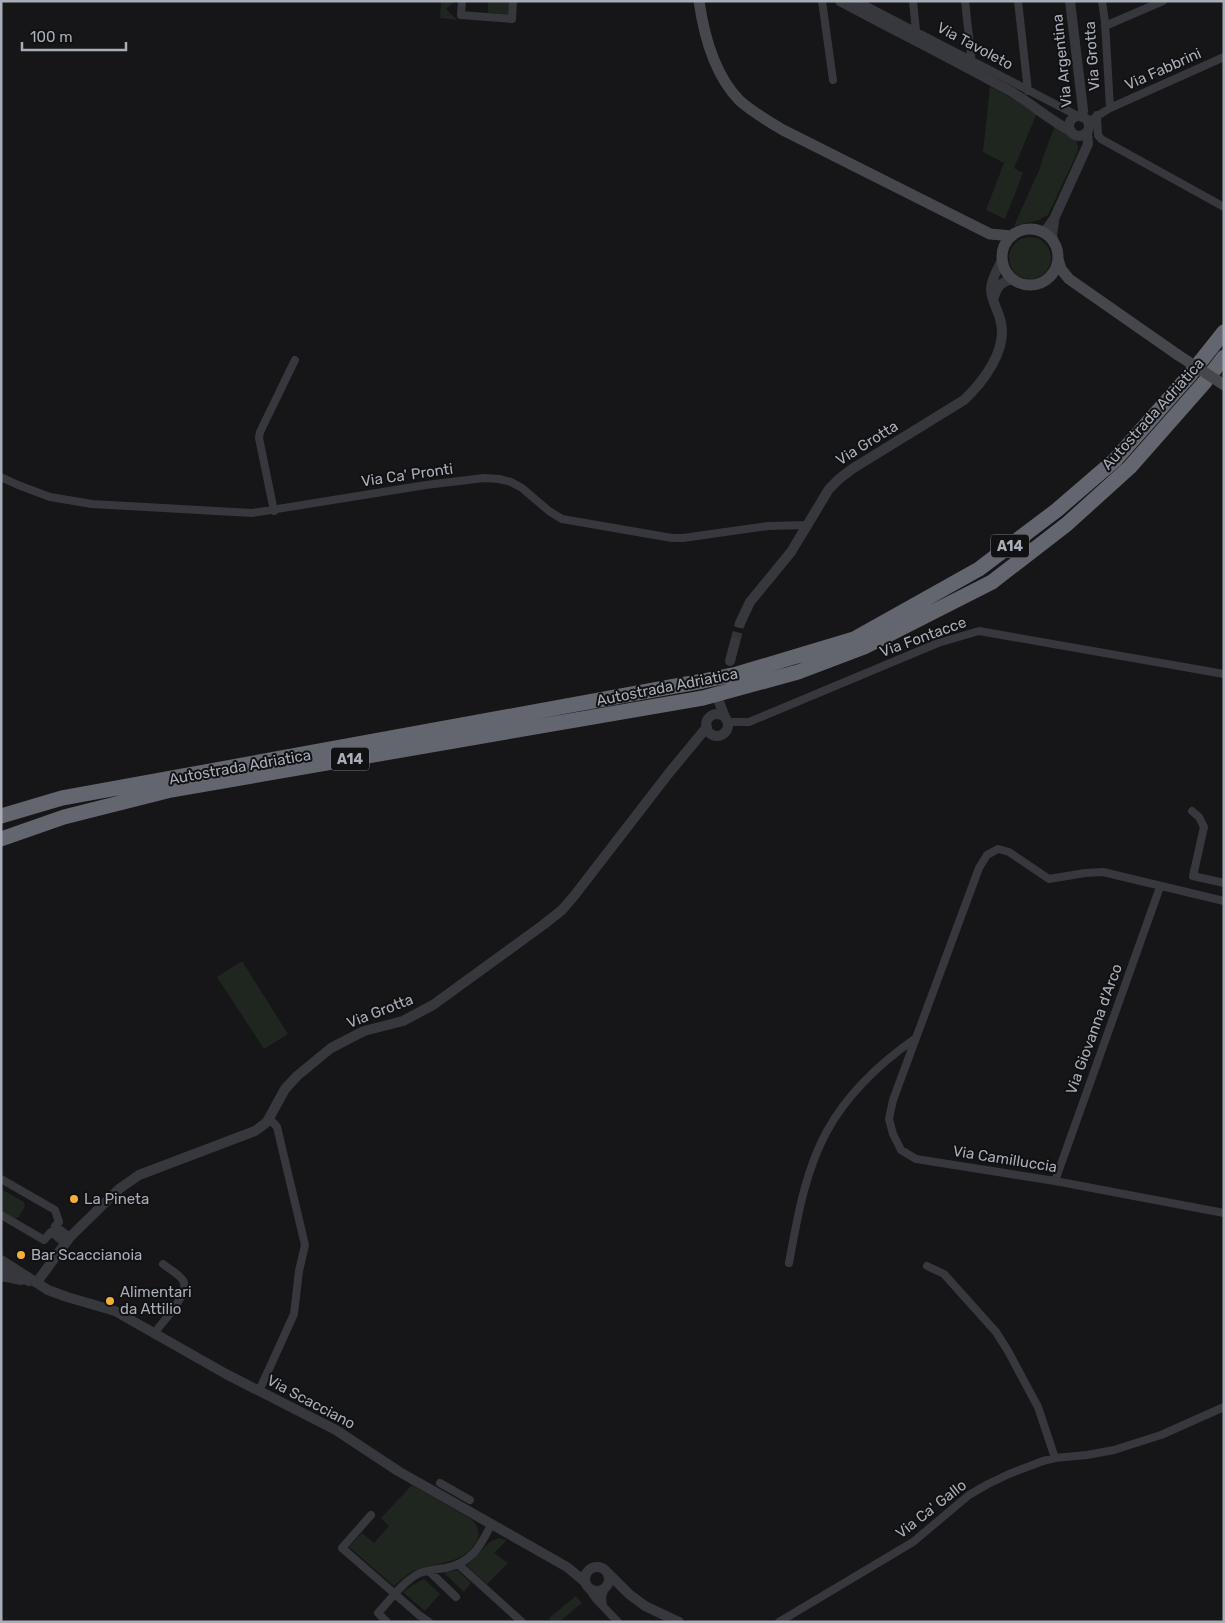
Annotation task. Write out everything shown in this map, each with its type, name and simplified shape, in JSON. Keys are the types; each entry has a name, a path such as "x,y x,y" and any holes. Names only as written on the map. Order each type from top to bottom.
{"highway":[{"name":"Autostrada Adriatica","path":"1,816 62,798 738,674 854,639 979,569 1057,510 1115,460 1189,376 1224,332"},
{"name":"Autostrada Adriatica","path":"1,839 64,817 171,790 703,698 798,672 864,647 992,582 1067,524 1130,467 1204,384 1224,357"}],"main road":[{"path":"699,1 710,50 721,75 740,100 759,116 990,234 1012,236 1026,229 1042,232 1054,243 1061,268 1070,279 1224,385"},
{"path":"990,234 1003,255 1007,272 1013,279 1022,283 1032,284 1048,278 1055,269 1058,258"},
{"path":"1003,255 1012,236"},
{"path":"1048,278 1070,279"}],"street":[{"path":"462,1 461,15 512,19 513,1"},
{"path":"822,1 834,80"},
{"name":"Via Tavoleto","path":"840,1 858,5 916,31 1050,116 1058,124 1079,125"},
{"path":"913,1 916,31"},
{"path":"965,1 972,66"},
{"path":"1018,1 1028,91"},
{"name":"Via Argentina","path":"1070,1 1083,110 1079,125"},
{"name":"Via Grotta","path":"1102,1 1110,108"},
{"path":"1105,26 1163,1"},
{"name":"Via Tavoleto","path":"858,5 972,66 1028,91 1079,125"},
{"name":"Via Fabbrini","path":"1079,125 1110,108 1224,57"},
{"path":"1097,115 1098,135 1101,139 1224,207"},
{"path":"1042,232 1046,230 1054,219 1083,155 1079,125"},
{"path":"1054,219 1052,235 1054,243"},
{"name":"Via Grotta","path":"740,623 750,602 791,552 829,489 839,479 852,469 964,400 977,388 991,365 1000,344 1001,323 991,288 993,278 1003,255"},
{"path":"994,300 997,287 1002,282 1013,279"},
{"path":"274,510 259,438 260,432 296,360"},
{"name":"Via Ca' Pronti","path":"1,476 18,485 50,496 92,504 252,513 426,485 484,478 511,482 522,488 549,511 562,519 672,538 697,537 768,526 808,525"},
{"name":"Via Fontacce","path":"726,720 749,722 938,643 979,631 1224,674"},
{"path":"730,661 735,642"},
{"path":"719,714 726,720 727,729 720,735 710,733 707,727 708,720 713,715 719,714"},
{"name":"Via Grotta","path":"34,1283 68,1240 118,1189 139,1175 255,1131 267,1122 285,1089 297,1076 331,1048 364,1031 404,1021 433,1005 562,910 707,727"},
{"path":"1192,811 1200,817 1204,827 1193,876 1224,884"},
{"name":"Via Camilluccia","path":"1224,901 1102,872 1049,879 1009,852 998,849 988,855 979,868 893,1100 889,1119 900,1150 916,1159 1055,1181 1224,1213"},
{"name":"Via Giovanna d'Arco","path":"1055,1181 1160,887"},
{"path":"789,1263 801,1204 811,1170 827,1132 846,1103 868,1077 891,1055 916,1038"},
{"path":"259,1392 294,1314 299,1271 305,1245 277,1127 269,1118"},
{"path":"1,1179 55,1210 59,1222 55,1226 68,1240"},
{"path":"1,1215 44,1240 51,1232 68,1240"},
{"name":"Via Scacciano","path":"1,1260 34,1283 48,1290 114,1311 259,1392 336,1430 398,1471 454,1497 470,1500"},
{"path":"154,1333 183,1296 185,1288 182,1279 163,1264"},
{"path":"927,1266 944,1274 996,1332 1038,1407 1055,1458"},
{"path":"1,1269 34,1283"},
{"path":"1,1277 34,1283"},
{"name":"Via Ca' Gallo","path":"780,1622 913,1542 969,1494 1009,1474 1055,1458 1114,1450 1161,1435 1224,1407"},
{"name":"Via Scacciano","path":"440,1483 454,1497 491,1525 567,1567 596,1592 613,1588 629,1594"},
{"path":"371,1515 342,1548 429,1622"},
{"path":"387,1622 378,1613 412,1578 429,1570 458,1565 469,1558 481,1545 491,1525"},
{"path":"458,1565 522,1622"},
{"name":"Via Scacciano","path":"567,1567 580,1570 600,1568 644,1606 679,1622"},
{"path":"592,1568 586,1574 587,1585 596,1599 618,1622"},
{"path":"429,1570 456,1597"},
{"path":"604,1607 602,1598 609,1582 608,1573"}],"shaded area":[{"path":"441,1 455,1 446,9 457,20 440,18"},
{"path":"488,1 510,1 509,15 488,13"},
{"path":"990,86 1037,113 1014,168 1023,173 1005,219 986,210 1004,163 983,152"},
{"path":"1055,126 1077,142 1078,151 1048,215 1039,220 1014,226 1040,168"},
{"path":"1034,237 1042,240 1048,246 1051,258 1048,270 1042,276 1026,279 1018,276 1012,270 1009,254 1012,246 1018,240"},
{"path":"242,961 288,1034 264,1049 217,977"},
{"path":"1,1189 24,1202 25,1206 19,1217 14,1219 1,1212"},
{"path":"412,1485 471,1519 478,1528 479,1534 472,1548 466,1554 450,1561 413,1571 394,1586 349,1547 362,1533 374,1543 389,1526 381,1518"},
{"path":"500,1538 507,1540 494,1553 508,1563 487,1584 466,1565 490,1542"},
{"path":"457,1570 471,1583 464,1592 444,1573"},
{"path":"424,1579 440,1594 425,1611 403,1592"},
{"path":"576,1596 582,1603 559,1622 552,1622 549,1618"}],"tunnel":[{"path":"735,642 740,623"}],"place":[{"name":"La Pineta","path":"74,1199"},
{"name":"Bar Scaccianoia","path":"21,1255"},
{"name":"Alimentari da Attilio","path":"110,1301"}]}
